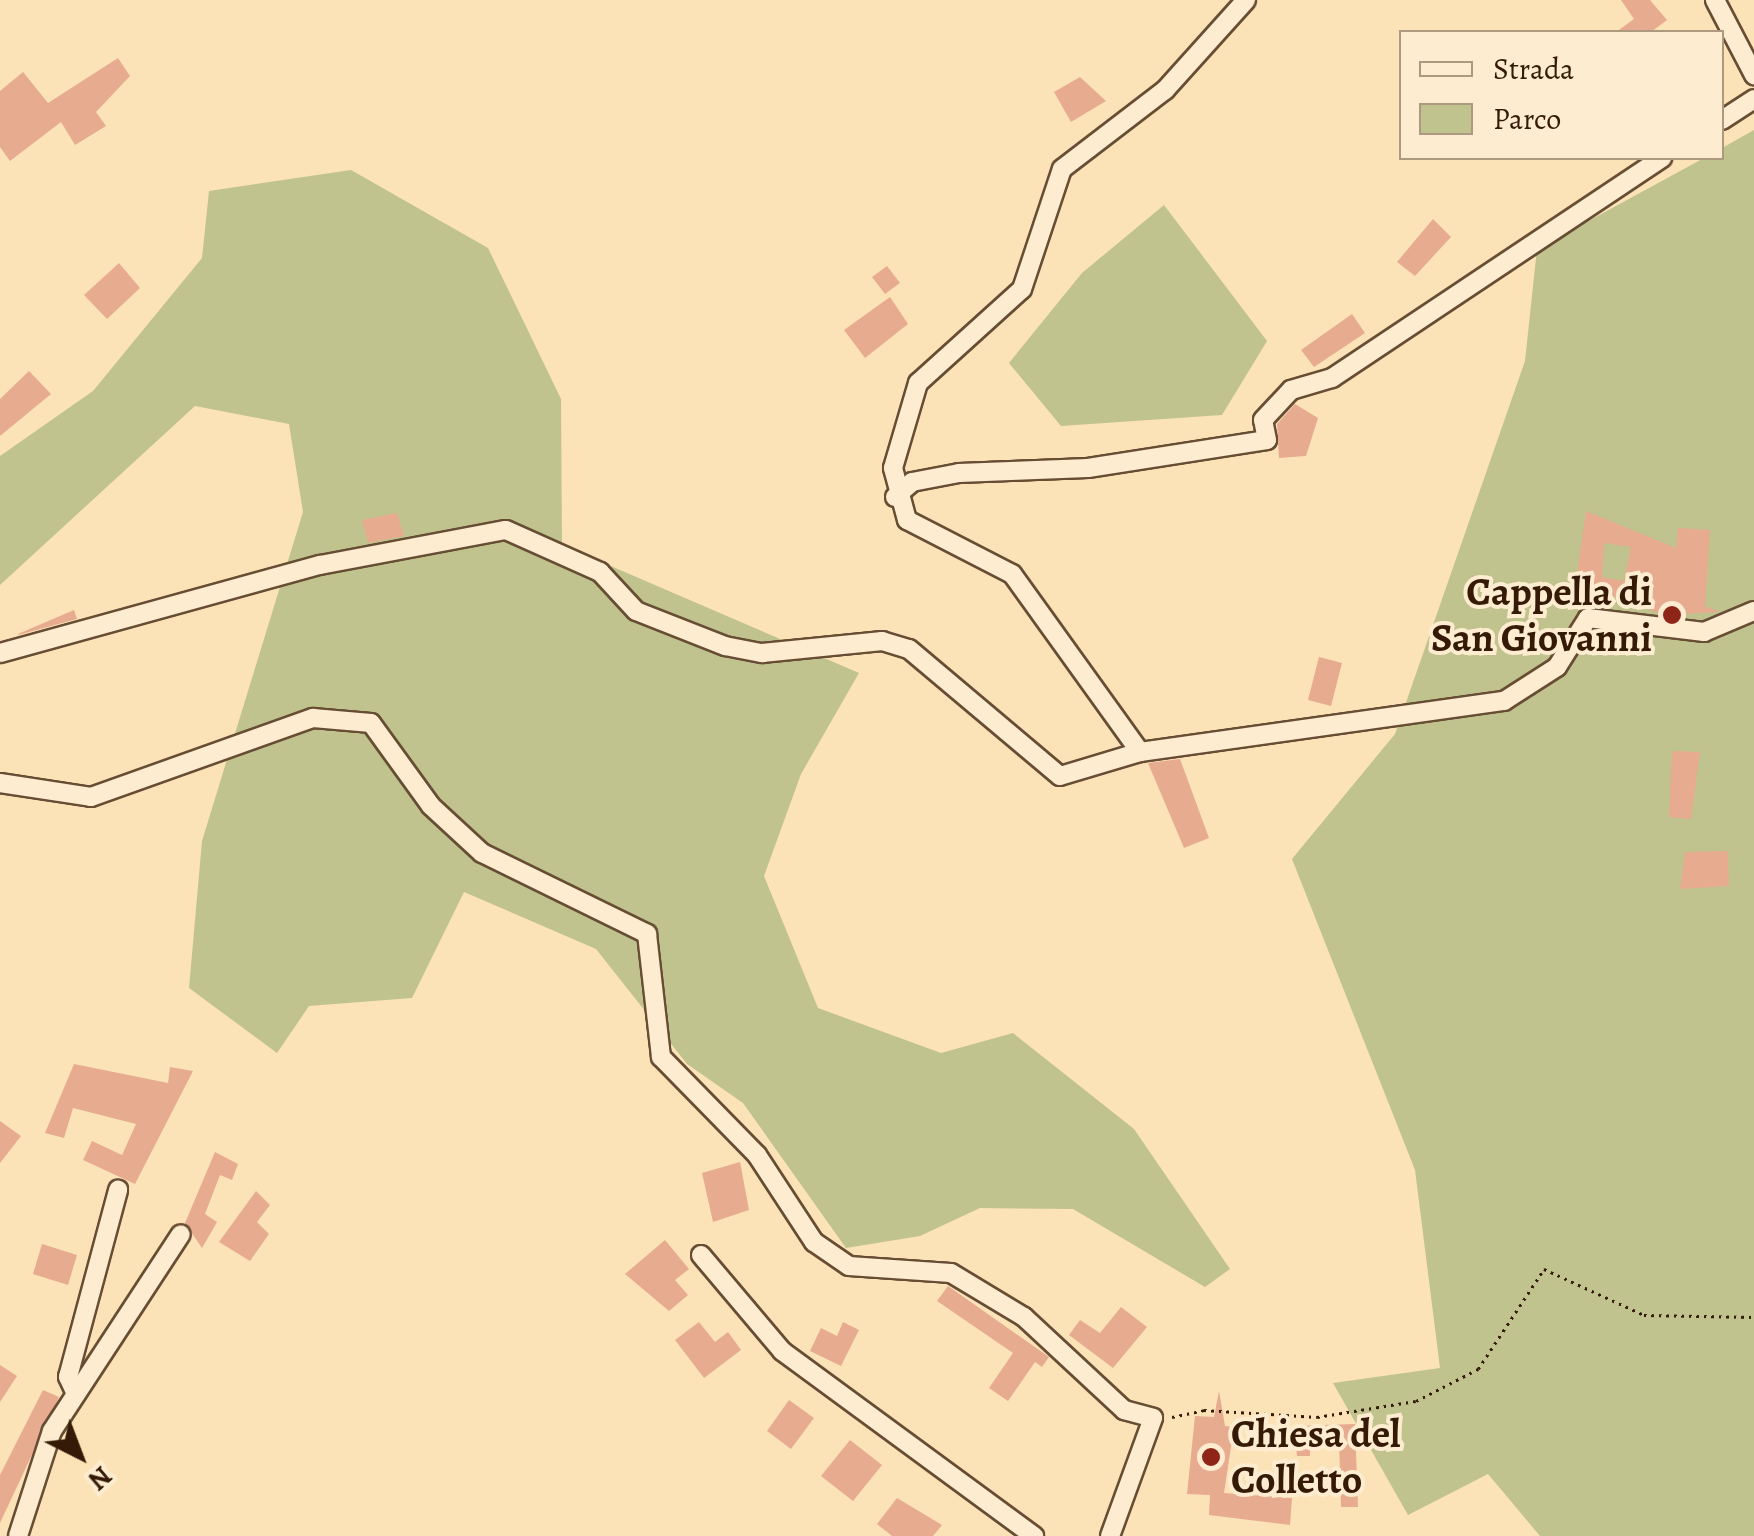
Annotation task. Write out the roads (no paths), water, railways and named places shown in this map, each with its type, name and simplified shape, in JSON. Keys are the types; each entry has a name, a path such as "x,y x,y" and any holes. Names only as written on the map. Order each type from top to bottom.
{"street":[{"path":"1140,752 1012,574 917,528 895,497 906,401 1022,289 1062,169 1165,90 1246,0"},
{"path":"1715,0 1754,75"},
{"path":"1724,119 1754,100"},
{"path":"895,497 912,482 959,473 1088,468 1267,440 1263,420 1291,390 1332,378 1659,160"},
{"path":"0,653 320,565 506,530 600,572 636,612 724,646 762,654 882,641 909,649 1060,776 1140,752 1504,700 1557,667 1588,618 1704,632 1754,611"},
{"path":"0,783 91,797 313,718 372,723 431,806 482,853 646,934 661,1057 757,1155 814,1242 849,1266 951,1272 1024,1317 1148,1419 1110,1536"},
{"path":"76,1394 68,1377 118,1190"},
{"path":"18,1536 52,1431 181,1234"},
{"path":"701,1254 782,1351 1034,1536"}],"place":[{"name":"Cappella di San Giovanni","path":"1672,615"},
{"name":"Chiesa del Colletto","path":"1211,1457"}]}
